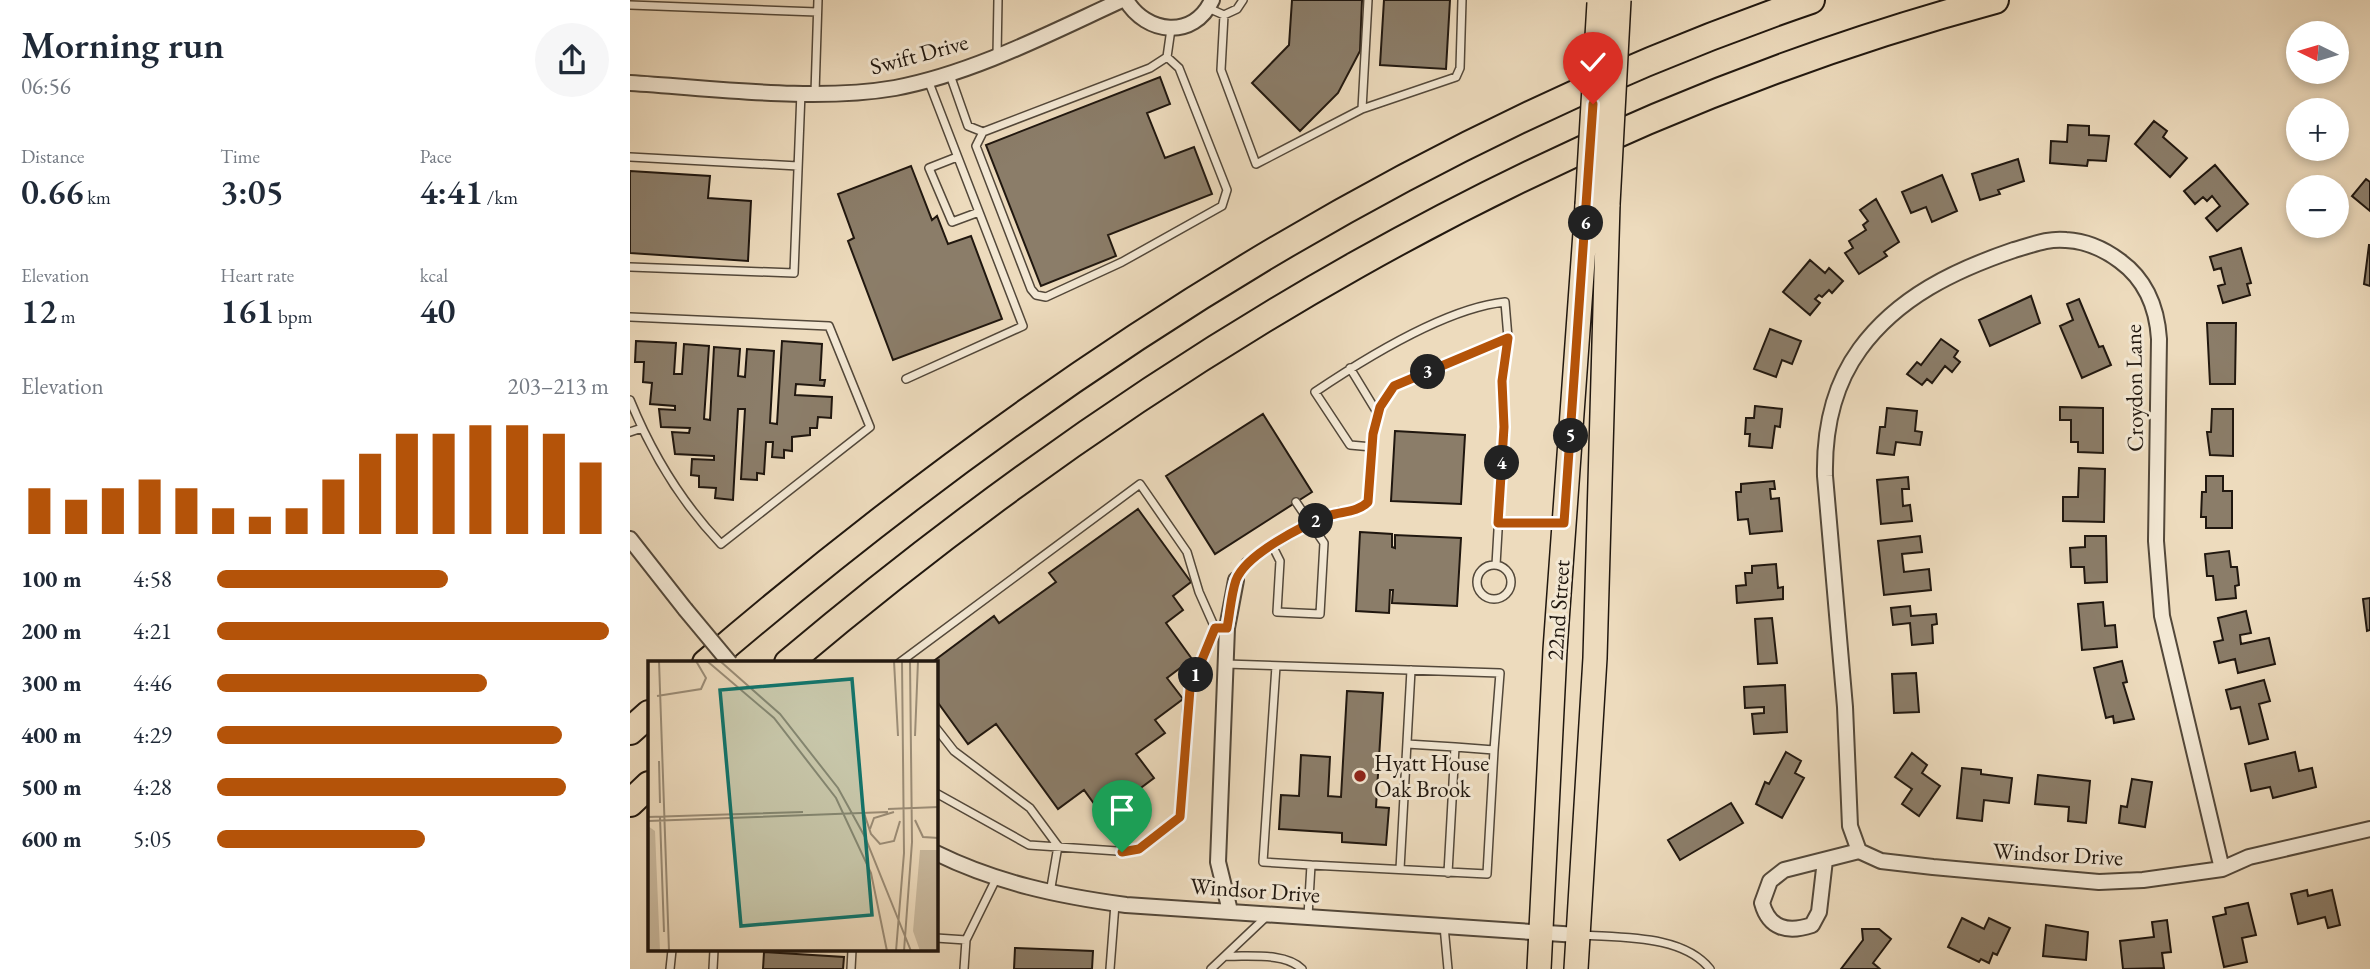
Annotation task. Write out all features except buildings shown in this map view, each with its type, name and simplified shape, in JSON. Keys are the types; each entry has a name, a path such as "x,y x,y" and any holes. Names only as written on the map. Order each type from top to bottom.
{"highway":[{"path":"708,661 841,551 976,447 1135,338 1272,253 1417,172 1546,108 1681,48 1811,0"},
{"path":"790,661 907,565 1051,459 1221,347 1399,242 1524,177 1674,110 1826,52 1994,0"},
{"path":"630,731 648,715"},
{"path":"630,803 648,786"}],"main road":[{"name":"22nd Street","path":"1576,969 1595,659 1597,204 1607,1"},
{"name":"22nd Street","path":"1539,969 1564,523 1597,204"}],"street":[{"name":"Swift Drive","path":"630,83 808,93 864,92 927,80 996,55 1124,0 1143,21 1171,29"},
{"path":"1171,29 1192,23 1210,4"},
{"name":"Croydon Lane","path":"1859,851 1850,826 1845,707 1825,476 1825,439 1836,394 1870,336 1893,312 1942,279 1988,257 2046,241 2067,240 2093,245 2136,272 2156,312 2159,339 2156,541 2162,616 2222,869"},
{"path":"630,539 728,661"},
{"path":"1230,911 1218,862 1225,664 1221,628 1236,580"},
{"name":"Windsor Drive","path":"1859,851 1881,861 2062,881 2143,880 2222,869 2249,857 2370,829"},
{"path":"1825,860 1819,912 1812,925 1799,929 1784,929 1772,923 1762,903 1770,881 1784,870 1859,851"},
{"name":"Windsor Drive","path":"938,854 996,879 1050,893 1115,904 1578,935"}],"lane":[{"path":"630,267 794,273 798,166 818,0"},
{"path":"996,55 998,0"},
{"path":"1224,15 1237,9 1243,0"},
{"path":"1362,109 1368,0"},
{"path":"1224,15 1222,69 1256,164 1362,109 1456,77 1460,68 1462,0"},
{"path":"1210,4 1224,15"},
{"path":"630,5 817,12"},
{"path":"1167,57 1179,68 1227,190 1227,199 1222,206 1122,262 1046,297 1036,295 1031,289 976,146 984,132 1150,68 1167,57 1171,29"},
{"path":"949,72 968,126 984,132"},
{"path":"906,380 1023,326 927,80"},
{"path":"630,157 798,166"},
{"path":"957,157 929,168 952,222 979,212"},
{"path":"1372,447 1350,445 1315,392 1350,368 1413,335 1484,304 1505,302 1508,338 1502,381 1504,427 1496,565"},
{"path":"630,317 829,326 870,427 721,544 690,511 642,428 630,400"},
{"path":"1236,580 1246,562 1311,523 1341,511 1362,508 1368,502 1372,447 1378,414 1394,386 1508,338"},
{"path":"1350,368 1378,414"},
{"path":"630,432 642,428"},
{"path":"901,661 1140,484 1187,552 1199,592 1221,628 1190,689 1180,817 1132,852 1029,845 938,794"},
{"path":"1273,547 1280,561 1277,612 1320,614 1324,543 1296,502"},
{"path":"1498,523 1564,523"},
{"path":"1496,565 1506,570 1511,581 1508,592 1493,599 1482,594 1478,578 1485,568 1496,565"},
{"path":"1225,664 1500,673 1487,874 1264,862 1276,666"},
{"path":"1400,869 1411,670"},
{"path":"938,731 954,751 1030,808 1058,846 1050,893"},
{"path":"1407,744 1494,750"},
{"path":"1448,873 1455,747"},
{"path":"1308,916 1311,865"},
{"path":"964,969 966,940 996,879"},
{"path":"1110,969 1115,904"},
{"path":"1211,969 1270,914"},
{"path":"1444,926 1448,969"},
{"path":"1578,935 1669,945 1699,955 1710,969"},
{"path":"938,938 966,940"},
{"path":"670,969 672,951"},
{"path":"713,969 714,951"},
{"path":"851,969 852,951"},
{"path":"1225,956 1294,961 1302,969"}],"place":[{"name":"Hyatt House Oak Brook","path":"1360,776"}],"route":[{"path":"1122,852 1139,849 1180,817 1190,689 1215,628 1227,628 1236,580 1246,562 1311,523 1341,511 1362,508 1368,502 1373,434 1380,407 1394,386 1508,338 1502,381 1504,427 1498,523 1564,523 1593,104"}]}
